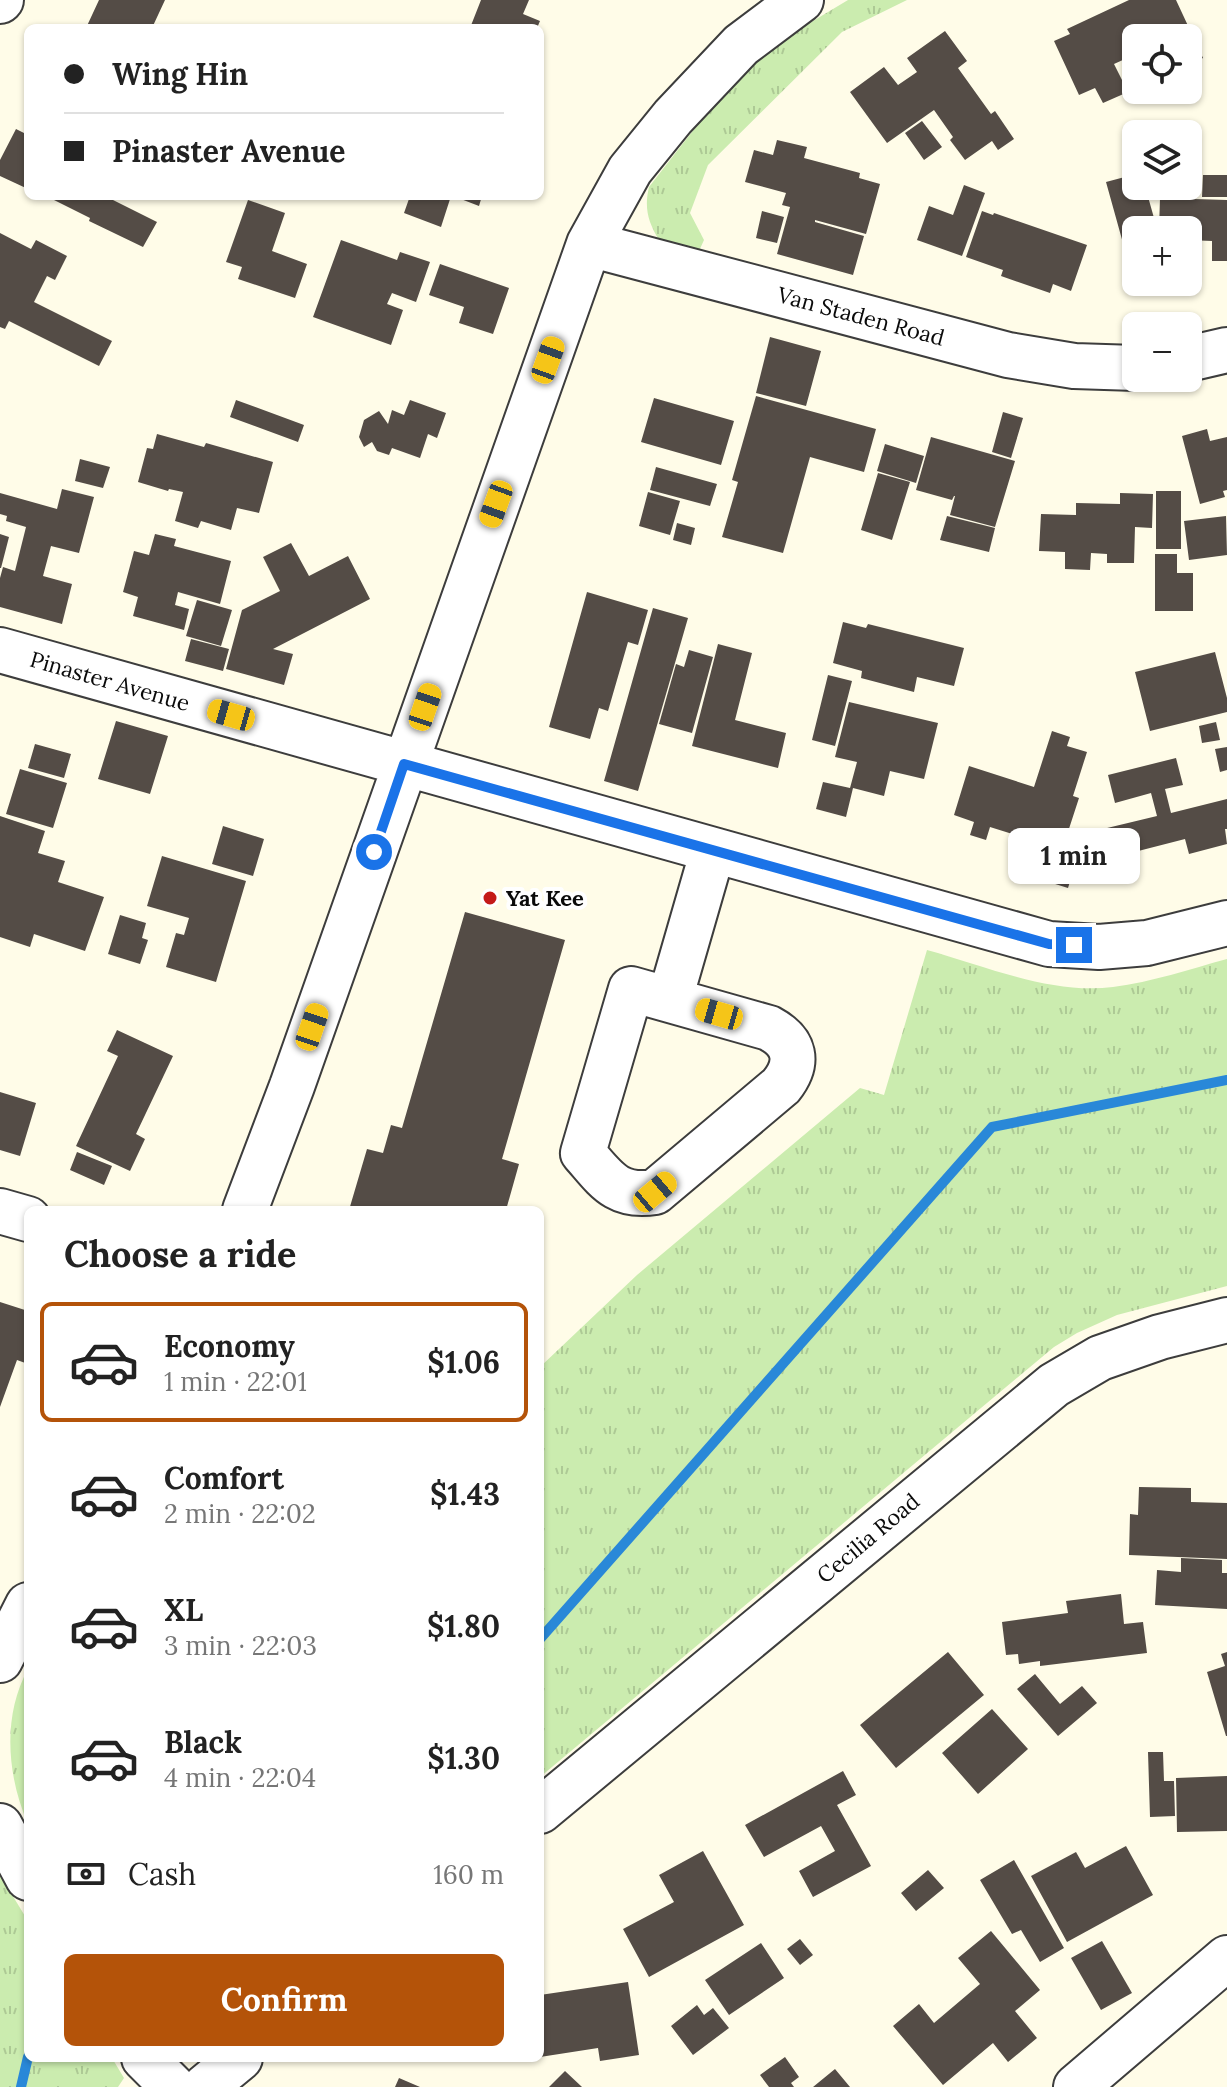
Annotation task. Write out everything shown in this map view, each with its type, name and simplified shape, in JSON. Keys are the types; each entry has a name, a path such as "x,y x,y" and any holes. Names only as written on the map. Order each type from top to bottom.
{"street":[{"path":"247,1206 292,1086 589,244 630,170 673,117 741,45 801,0"},
{"name":"Van Staden Road","path":"589,244 1008,355 1074,366 1122,368"},
{"path":"1202,356 1227,350"},
{"name":"Pinaster Avenue","path":"0,650 1049,944 1099,947 1147,943 1227,923"},
{"path":"670,999 713,850"},
{"path":"631,989 670,999 779,1033 792,1052 793,1065 781,1086 655,1192 633,1194 610,1184 583,1153 631,989"},
{"path":"0,1211 24,1218"},
{"name":"Cecilia Road","path":"544,1808 1054,1385 1100,1358 1160,1337 1227,1320"},
{"path":"0,1660 24,1613"},
{"path":"0,1826 24,1871"},
{"path":"1076,2087 1227,1958"},
{"path":"148,2062 173,2087"},
{"path":"205,2087 235,2062"}],"green space":[{"path":"848,0 907,0 842,32 708,165 690,213 704,240 699,251 659,240 648,215 649,187 723,92 773,45"},
{"path":"927,950 1019,978 1090,988 1142,982 1227,959 1227,1286 1117,1315 1054,1347 544,1774 544,1363 637,1275 860,1088 884,1095"},
{"path":"24,1678 24,1813 15,1786 10,1746 14,1706"},
{"path":"0,1875 24,1914 24,2062 114,2062 124,2078 118,2087 0,2087"}],"building":[{"path":"99,0 165,0 154,24 88,24"},
{"path":"481,0 529,0 523,14 540,21 539,24 472,24"},
{"path":"1129,0 1176,0 1187,24 1122,24 1122,60 1114,64 1122,80 1122,95 1103,103 1095,88 1079,95 1054,41 1070,34 1067,29"},
{"path":"945,31 967,61 958,68 991,114 995,111 1014,139 998,150 992,141 965,160 934,110 887,143 850,92 884,67 898,85 917,72 907,58"},
{"path":"922,121 942,147 924,160 905,133"},
{"path":"16,129 24,133 24,187 0,176 0,160"},
{"path":"777,140 807,147 804,158 860,173 859,178 880,184 866,234 815,220 864,236 853,275 777,254 790,207 782,205 786,193 745,182 754,150 773,155"},
{"path":"1203,175 1227,175 1227,197 1202,197"},
{"path":"1122,178 1122,200 1149,200 1153,216 1122,216 1122,239 1106,182"},
{"path":"964,185 985,193 962,256 917,240 929,206 953,215"},
{"path":"54,200 113,200 157,222 143,247 89,221 90,218"},
{"path":"248,200 285,213 272,251 307,264 295,298 238,279 242,267 226,262"},
{"path":"409,200 450,200 441,227 404,213"},
{"path":"463,200 481,200 479,206"},
{"path":"1160,200 1227,200 1227,261 1212,261 1212,241 1202,241 1202,216 1159,216"},
{"path":"762,211 784,217 777,243 756,238"},
{"path":"982,211 1087,245 1071,291 1053,284 1050,293 1001,276 1003,270 966,257"},
{"path":"0,233 31,249 36,240 67,256 55,280 47,276 34,302 112,341 99,366 9,321 5,329 0,327"},
{"path":"341,240 397,260 400,252 430,262 416,302 392,293 387,304 403,310 391,345 313,317"},
{"path":"440,264 509,288 493,334 459,323 464,307 429,295"},
{"path":"770,337 821,351 806,406 756,393"},
{"path":"756,396 876,429 864,472 810,457 783,553 722,537 738,482 732,480"},
{"path":"654,398 734,421 721,465 641,442"},
{"path":"236,400 304,425 298,442 230,417"},
{"path":"410,400 446,413 437,438 428,434 420,458 392,448 389,455 377,451 372,442 364,447 359,437 364,420 379,411 388,424 392,410 404,415"},
{"path":"1003,412 1023,418 1011,458 992,452"},
{"path":"1207,429 1210,441 1227,437 1227,490 1223,491 1225,497 1200,504 1182,436"},
{"path":"157,434 204,447 206,443 273,462 259,513 237,508 231,530 201,521 198,528 175,521 183,492 138,482 147,448 153,449"},
{"path":"931,437 1015,461 995,527 950,515 955,496 952,500 916,490"},
{"path":"885,444 924,456 916,483 877,471"},
{"path":"80,459 110,467 103,488 75,481"},
{"path":"656,467 717,484 710,506 650,490"},
{"path":"878,473 910,482 892,540 861,530"},
{"path":"62,489 94,497 79,553 51,546 43,576 72,584 62,624 0,607 3,567 15,571 26,527 6,521 7,516 0,514 0,493 57,509"},
{"path":"1156,491 1181,491 1181,549 1156,549"},
{"path":"648,492 680,501 670,535 639,526"},
{"path":"1120,493 1153,494 1152,528 1135,527 1134,563 1107,563 1107,554 1091,553 1090,570 1065,569 1065,552 1039,551 1041,514 1076,515 1076,503 1120,504"},
{"path":"947,516 995,528 989,552 940,540"},
{"path":"1226,516 1227,555 1189,560 1184,521"},
{"path":"677,523 695,528 691,545 673,540"},
{"path":"0,534 9,537 1,568 0,568"},
{"path":"155,534 176,539 174,546 231,561 220,604 178,592 175,605 189,609 184,630 133,616 138,597 123,592 134,551 149,555"},
{"path":"291,543 309,576 348,556 370,599 273,649 293,654 284,685 226,669 242,610 280,591 263,557"},
{"path":"1155,554 1177,554 1177,573 1193,573 1193,611 1155,611"},
{"path":"587,592 648,610 638,645 628,642 608,711 599,708 590,739 549,727"},
{"path":"197,600 232,610 221,646 186,636"},
{"path":"653,608 688,618 638,791 604,781"},
{"path":"843,622 866,628 868,624 964,648 954,686 917,677 914,692 861,678 862,671 833,663"},
{"path":"191,639 229,649 223,671 185,661"},
{"path":"718,644 752,653 735,720 786,733 778,768 692,746"},
{"path":"689,650 713,657 692,733 659,724 676,664 684,667"},
{"path":"1215,652 1227,698 1227,712 1150,731 1135,672"},
{"path":"828,675 852,681 835,746 812,740"},
{"path":"849,702 938,723 924,779 890,771 884,796 853,788 846,817 816,809 823,782 850,788 857,762 835,757"},
{"path":"116,721 168,736 150,794 98,779"},
{"path":"1216,722 1220,740 1202,743 1199,726"},
{"path":"1052,731 1070,737 1067,746 1087,752 1073,796 1079,798 1065,841 1081,846 1068,888 1014,871 1025,838 990,827 986,840 970,835 974,822 954,815 969,766 1034,787"},
{"path":"35,744 71,754 64,778 28,768"},
{"path":"1227,747 1227,770 1220,772 1215,749"},
{"path":"1176,758 1183,785 1165,789 1171,813 1227,799 1227,844 1189,854 1185,839 1111,858 1103,829 1157,816 1151,793 1115,803 1108,775"},
{"path":"20,769 67,783 53,828 6,814"},
{"path":"0,816 45,831 38,853 65,861 58,882 104,897 85,951 34,934 30,947 0,937"},
{"path":"223,826 264,839 253,876 212,864"},
{"path":"162,856 246,881 216,982 166,967 176,933 184,935 189,918 147,906"},
{"path":"465,912 565,940 502,1159 519,1164 507,1206 350,1206 367,1149 383,1153 391,1125 402,1128"},
{"path":"120,915 146,923 142,938 148,940 140,964 108,954"},
{"path":"117,1030 173,1056 136,1134 145,1139 130,1171 76,1146 118,1056 107,1051"},
{"path":"0,1092 36,1103 20,1156 0,1150"},
{"path":"77,1152 112,1166 104,1185 70,1170"},
{"path":"0,1302 24,1310 24,1363 17,1360 0,1407"},
{"path":"1139,1487 1191,1488 1191,1502 1227,1503 1227,1559 1129,1555 1130,1514 1138,1515"},
{"path":"1181,1558 1222,1560 1222,1573 1227,1573 1227,1609 1155,1605 1157,1570 1181,1572"},
{"path":"1121,1594 1124,1624 1143,1622 1147,1653 1040,1666 1040,1661 1019,1664 1018,1654 1006,1655 1002,1622 1068,1613 1066,1601"},
{"path":"948,1652 984,1695 896,1768 860,1725"},
{"path":"1227,1652 1226,1736 1207,1672 1225,1666 1221,1654"},
{"path":"1035,1674 1060,1704 1082,1686 1097,1703 1058,1736 1017,1689"},
{"path":"992,1709 1028,1749 978,1794 942,1753"},
{"path":"1148,1752 1163,1752 1164,1781 1174,1781 1175,1816 1150,1817"},
{"path":"843,1771 856,1795 837,1805 871,1866 813,1897 799,1871 835,1851 821,1826 764,1857 745,1825"},
{"path":"1227,1776 1227,1831 1177,1832 1176,1778"},
{"path":"1126,1846 1153,1895 1067,1942 1031,1876 1076,1852 1085,1868"},
{"path":"703,1851 744,1925 649,1977 623,1929 674,1902 659,1875"},
{"path":"1014,1860 1064,1948 1040,1962 1021,1930 1012,1934 980,1880"},
{"path":"928,1870 944,1888 916,1911 901,1893"},
{"path":"991,1931 1040,1990 1015,2011 1037,2038 1008,2062 993,2043 943,2085 893,2026 919,2004 934,2023 980,1984 958,1958"},
{"path":"800,1939 813,1955 800,1965 787,1949"},
{"path":"1102,1941 1132,1993 1101,2010 1071,1958"},
{"path":"761,1943 784,1978 729,2015 705,1980"},
{"path":"628,1982 639,2055 600,2061 598,2048 544,2056 544,1994"},
{"path":"697,2005 704,2015 713,2008 729,2028 693,2055 671,2026"},
{"path":"785,2057 799,2077 791,2083 794,2087 769,2087 760,2075"},
{"path":"835,2069 850,2087 813,2087"},
{"path":"565,2071 582,2087 549,2087"},
{"path":"399,2078 420,2087 395,2087"}],"waterway":[{"path":"544,1634 992,1127 1227,1080"},
{"path":"21,2087 27,2062"}],"place":[{"name":"Yat Kee","path":"490,898"}],"route":[{"path":"374,852 404,764 1049,944 1074,945"}]}
